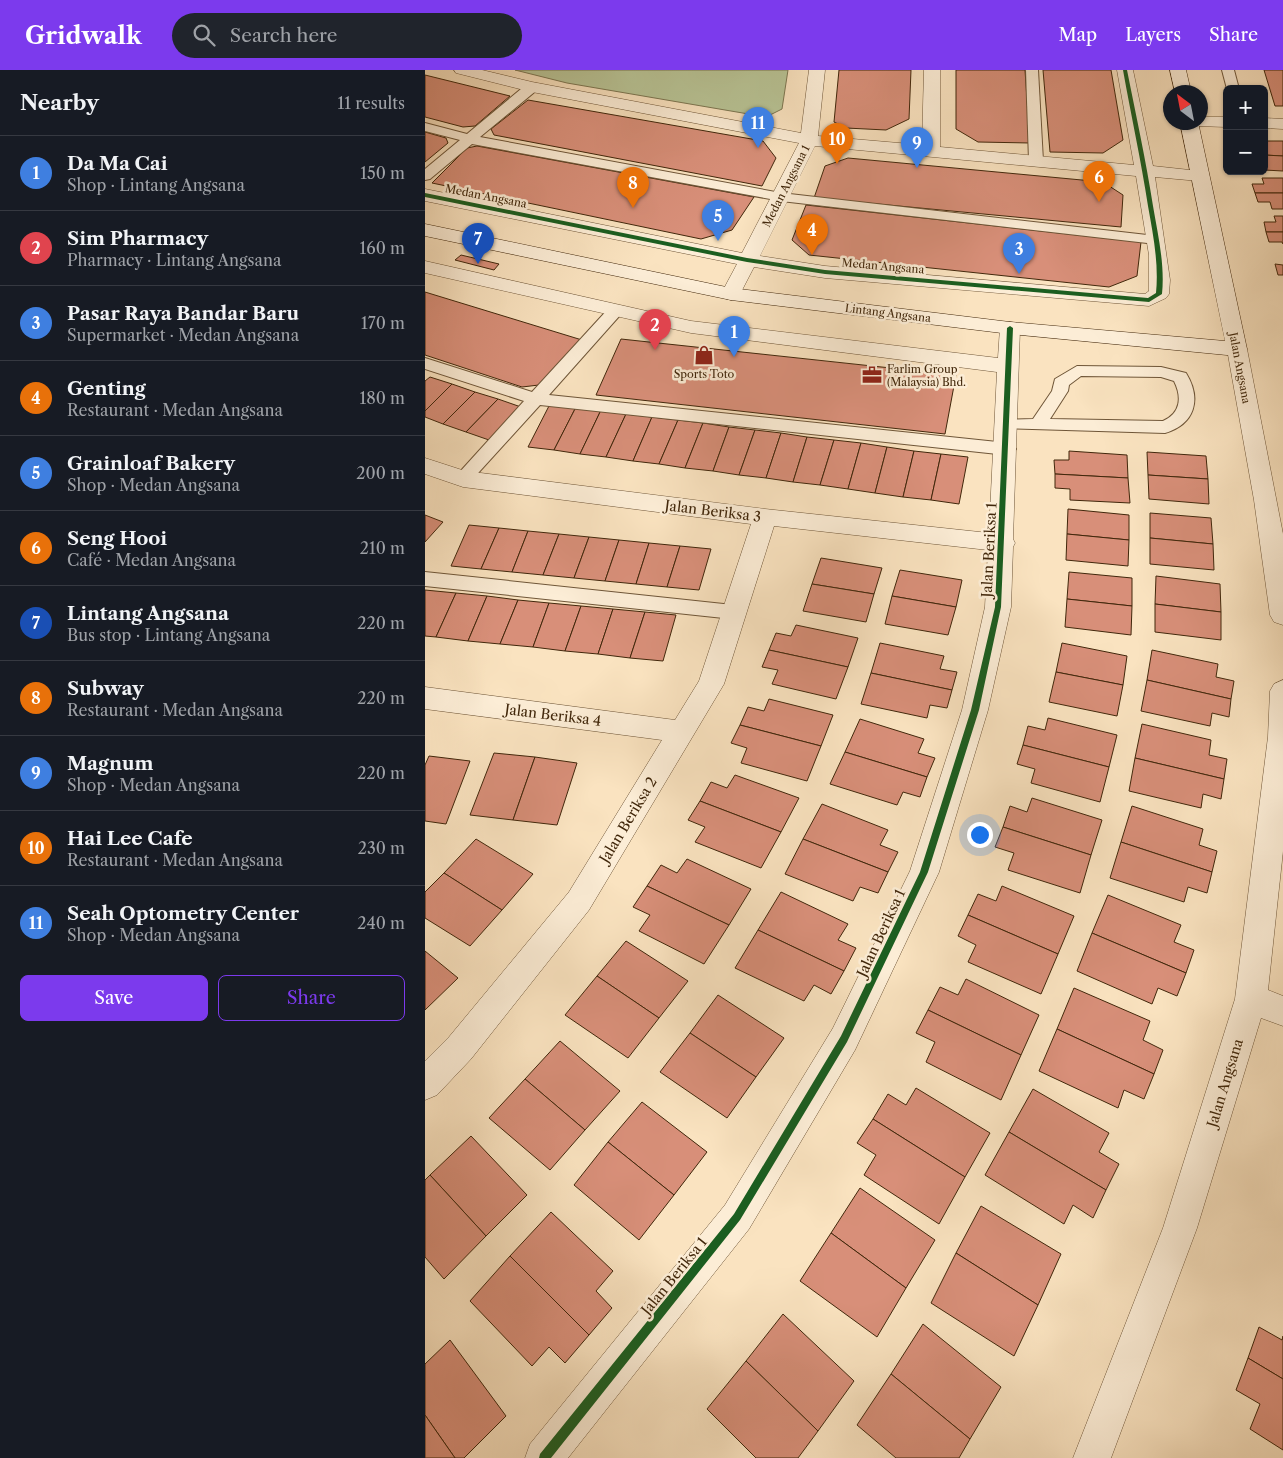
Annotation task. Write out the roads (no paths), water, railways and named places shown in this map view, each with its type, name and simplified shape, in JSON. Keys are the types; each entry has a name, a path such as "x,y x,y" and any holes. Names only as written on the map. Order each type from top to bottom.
{"street":[{"path":"462,70 532,88 809,140 1199,176"},
{"name":"Medan Angsana 1","path":"731,294 809,140 817,70"},
{"path":"931,150 933,70"},
{"name":"Medan Angsana","path":"425,195 747,260 825,272 1149,300 1155,298 1161,290 1155,240 1125,70"},
{"path":"1178,70 1181,85"},
{"path":"1208,122 1223,122"},
{"path":"1268,123 1283,124"},
{"name":"Jalan Angsana","path":"1190,130 1237,349 1266,500 1283,615"},
{"name":"Lintang Angsana","path":"425,230 731,294 1010,328 1237,349"},
{"path":"425,266 691,327 1008,366"},
{"name":"Jalan Beriksa 1","path":"544,1458 737,1216 844,1039 924,872 975,710 998,607 1003,542 1010,328"},
{"name":"Jalan Beriksa 3","path":"425,466 463,479 765,517 1003,542"},
{"name":"Jalan Beriksa 2","path":"425,1084 460,1048 579,901 711,684 765,517"},
{"name":"Jalan Angsana","path":"1093,1458 1179,1228 1251,999 1282,737 1283,691"},
{"name":"Jalan Beriksa 4","path":"425,698 682,732"},
{"path":"1251,999 1283,1011"}],"lane":[{"path":"1032,70 1036,161"},
{"path":"1228,70 1232,85"},
{"path":"425,176 532,88"},
{"path":"425,126 470,139 781,197 1155,240"},
{"path":"463,479 616,310"},
{"path":"425,363 536,399 1007,437 1038,424 1165,427 1179,422 1186,412 1186,388 1180,377 1161,372 1077,371 1061,384 1061,391 1038,424"},
{"path":"425,579 733,612"}],"place":[{"name":"Seah Optometry Center","path":"758,148"},
{"name":"Hai Lee Cafe","path":"837,164"},
{"name":"Magnum","path":"917,168"},
{"name":"Seng Hooi","path":"1099,202"},
{"name":"Subway","path":"633,208"},
{"name":"Grainloaf Bakery","path":"718,241"},
{"name":"Genting","path":"812,255"},
{"name":"Lintang Angsana","path":"478,264"},
{"name":"Pasar Raya Bandar Baru","path":"1019,274"},
{"name":"Sim Pharmacy","path":"655,350"},
{"name":"Sports Toto","path":"704,355"},
{"name":"Da Ma Cai","path":"734,357"},
{"name":"Farlim Group (Malaysia) Bhd.","path":"872,375"}]}
